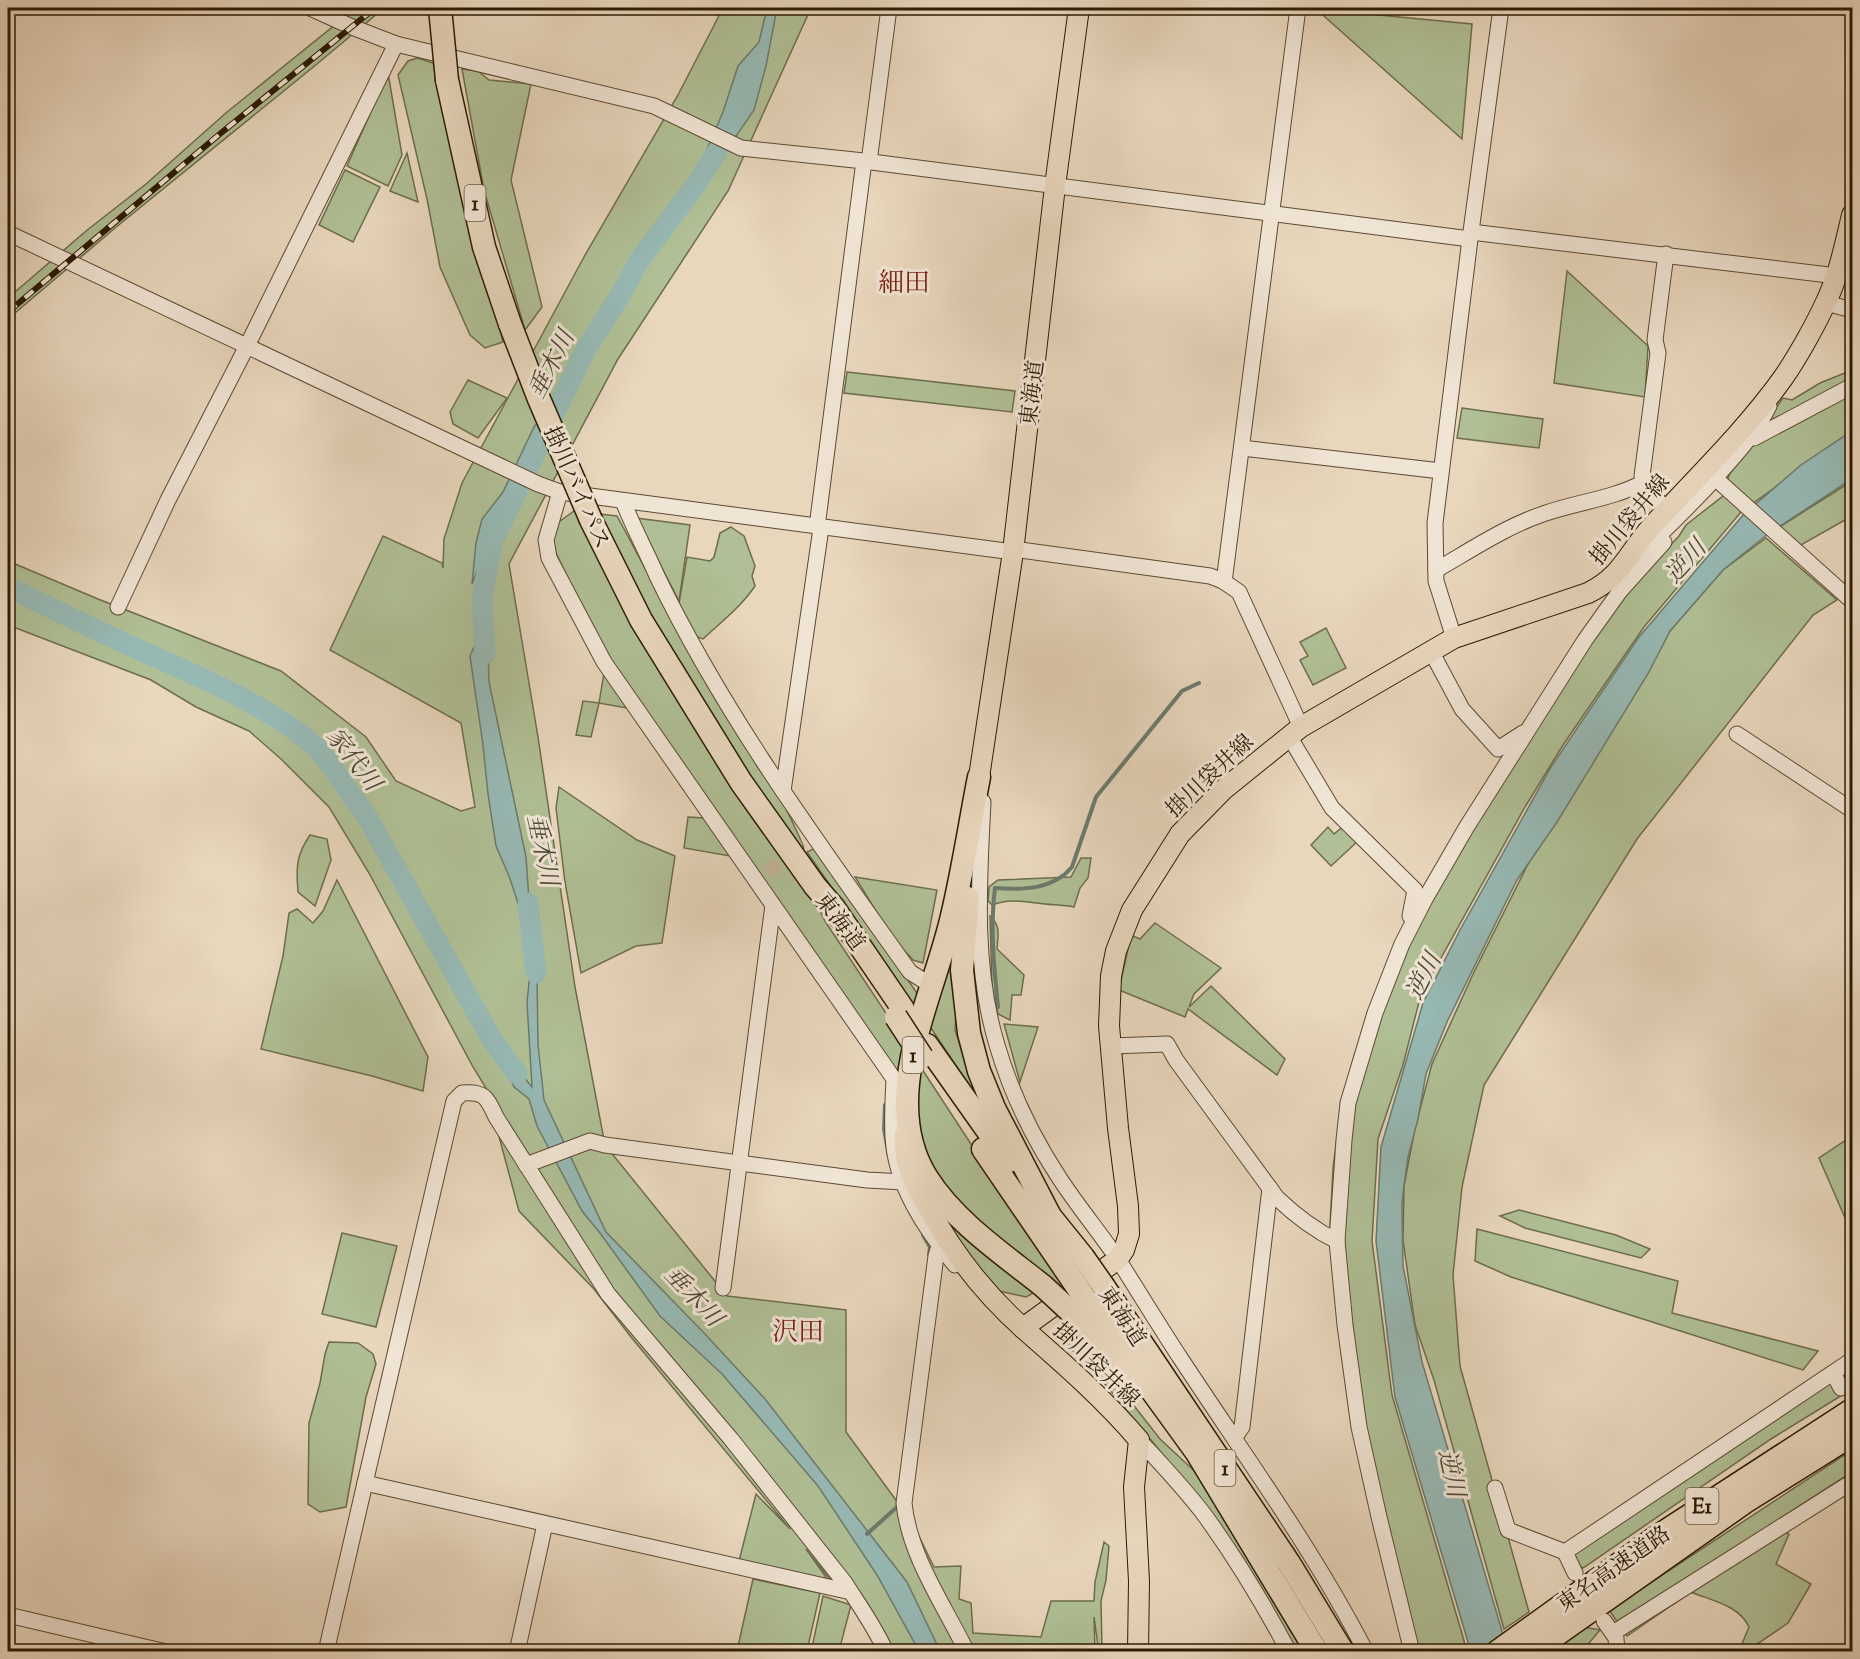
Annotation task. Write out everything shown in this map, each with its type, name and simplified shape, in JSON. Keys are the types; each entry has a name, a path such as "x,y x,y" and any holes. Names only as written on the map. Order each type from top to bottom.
{"highway":[{"name":"掛川バイパス","path":"440,8 447,80 484,247 539,399 591,520 641,620 741,782 815,886"},
{"name":"1","path":"980,777 952,916 920,1025 907,1092 907,1120 913,1147 926,1176 941,1199 959,1217 1043,1286 1087,1299"},
{"name":"1","path":"980,777 962,970 969,1033 979,1071 994,1108 1050,1216"},
{"name":"東海道","path":"815,886 834,908 1039,1233 1074,1263"},
{"name":"東海道","path":"924,1051 1050,1216 1074,1263 1087,1299 1197,1453 1317,1652"},
{"name":"東海道","path":"1087,1299 1289,1563 1343,1652"},
{"name":"東名高速道路","path":"1532,1652 1561,1617 1697,1510 1852,1410"},
{"name":"東名高速道路","path":"1497,1652 1561,1617 1852,1435"}],"main road":[{"name":"東海道","path":"980,777 1013,551 1055,186 1079,8"},
{"name":"掛川袋井線","path":"1138,1652 1139,1581 1134,1487 1139,1440 1115,1412 1047,1347 1023,1328 1118,1259 1124,1250 1128,1234 1128,1206 1109,1026 1111,976 1116,951 1132,910 1149,880 1188,825 1223,790 1295,732 1454,638 1588,593 1619,577 1646,532 1671,515 1784,376 1826,303 1837,276 1852,215"},
{"path":"907,1120 904,1148 907,1166 944,1236 989,1293 1023,1328"}],"street":[{"path":"310,8 396,44 654,106 741,148 1272,214 1470,236 1666,254 1837,276"},
{"path":"332,18 345,8"},
{"path":"783,791 889,8"},
{"path":"1224,582 1298,8"},
{"path":"1454,638 1436,581 1435,523 1501,8"},
{"path":"118,607 168,500 396,44"},
{"path":"8,233 483,459 560,492 1210,576 1224,582 1239,592 1295,732 1332,808 1415,890 1406,936"},
{"path":"1666,254 1655,340 1658,353 1642,476 1644,482 1671,515 1719,482 1758,428 1784,376"},
{"path":"1826,303 1852,310"},
{"path":"1746,442 1852,386"},
{"path":"1242,448 1442,471"},
{"path":"1436,570 1516,525 1544,513 1629,490 1644,482"},
{"path":"1719,482 1852,601"},
{"path":"560,492 546,540 549,558 604,662 762,878 772,905 894,1080 893,1137 896,1158 920,1216 939,1246 991,1310 1011,1330 1023,1328"},
{"path":"623,501 668,598 713,683 783,791 809,841 910,972 932,986"},
{"path":"1412,1652 1378,1517 1359,1427 1345,1325 1337,1241 1348,1103 1375,1013 1406,936 1463,832 1585,640 1619,577"},
{"path":"1431,651 1462,709 1498,749 1529,729"},
{"path":"1737,734 1852,810"},
{"path":"985,742 979,932 981,973 997,1044 1024,1116 1060,1179 1118,1259 1181,1360 1235,1437 1331,1588 1366,1652"},
{"path":"723,1288 772,905"},
{"path":"1111,1046 1167,1044 1176,1060 1277,1198 1296,1217 1337,1241"},
{"path":"326,1652 454,1101 462,1093 474,1092 487,1098 496,1117 608,1294 731,1439 851,1592 880,1638 886,1652"},
{"path":"526,1165 590,1141 605,1145 867,1180 904,1182"},
{"path":"1235,1437 1242,1427 1270,1188"},
{"path":"939,1246 904,1503 906,1521 914,1548 967,1652"},
{"path":"1565,1552 1852,1360"},
{"path":"1833,1373 1841,1388"},
{"path":"1139,1440 1206,1518 1250,1583 1289,1652"},
{"path":"1617,1652 1616,1638 1608,1627 1852,1482"},
{"path":"364,1483 851,1592"},
{"path":"1496,1488 1508,1530 1565,1552 1575,1573"},
{"path":"517,1652 545,1524"},
{"path":"8,1615 166,1652"}],"green space":[{"path":"356,8 384,8 115,228 8,319 8,298 86,231 146,184 227,112"},
{"path":"723,8 811,8 728,191 618,359 509,564 538,737 575,987 605,1145 727,1296 846,1310 846,1432 912,1522 934,1567 961,1566 959,1599 971,1603 973,1633 1041,1637 1051,1601 1094,1601 1095,1582 1104,1542 1109,1546 1106,1580 1101,1601 1102,1647 1098,1646 1094,1617 1095,1651 886,1651 853,1590 833,1583 806,1549 828,1580 739,1561 756,1494 790,1529 594,1289 519,1211 486,1088 369,873 329,807 249,731 196,707 151,680 8,625 8,561 281,671 366,737 396,781 461,811 475,807 461,723 330,650 383,536 442,563 443,568 444,539 462,483 585,255 678,95"},
{"path":"1316,9 1472,24 1462,139"},
{"path":"417,58 433,63 503,342 485,348 470,335 440,267 427,199 398,75 408,61"},
{"path":"462,69 478,71 489,80 531,84 511,180 542,307 525,330 484,190"},
{"path":"388,73 402,155 388,186 347,166"},
{"path":"407,153 418,202 390,191"},
{"path":"345,170 380,187 353,242 319,225"},
{"path":"1567,271 1648,346 1645,397 1554,383"},
{"path":"1852,370 1852,432 1741,512 1644,627 1563,745 1525,807 1421,994 1403,1065 1378,1139 1372,1241 1392,1395 1467,1651 1417,1651 1359,1427 1337,1241 1330,1226 1333,1168 1342,1100 1355,1053 1401,936 1597,633 1635,582 1679,536 1686,525 1723,496 1729,475 1783,398 1792,400 1820,383"},
{"path":"847,372 1015,391 1012,412 844,393"},
{"path":"468,380 507,398 478,438 453,424 450,412"},
{"path":"1462,408 1543,419 1539,448 1457,438"},
{"path":"1852,481 1852,516 1801,545 1771,528 1778,528"},
{"path":"574,511 617,516 714,697 758,766 778,791 803,845 810,891 825,921 909,1048 897,1078 598,641 552,543 556,524"},
{"path":"636,518 690,525 679,601"},
{"path":"731,527 744,536 755,566 752,576 755,586 737,608 703,639 694,636 678,609 687,557 710,561 714,557 720,533"},
{"path":"1766,538 1837,600 1813,615 1637,839 1484,1085 1462,1187 1453,1275 1460,1366 1529,1612 1504,1629 1434,1380 1415,1325 1403,1240 1404,1186 1415,1128 1432,1064 1474,972 1528,864 1643,681 1670,631 1723,570"},
{"path":"1326,628 1346,668 1313,685 1300,660 1308,656 1300,642"},
{"path":"604,673 627,708 599,703"},
{"path":"583,701 599,703 591,737 576,735"},
{"path":"559,787 637,840 675,856 662,943 636,946 581,973 565,882 556,808"},
{"path":"688,817 704,818 730,856 684,848"},
{"path":"1345,825 1359,840 1331,866 1311,845 1328,827 1334,834"},
{"path":"310,835 327,839 331,860 315,906 298,892 297,883 300,855"},
{"path":"817,847 921,999 916,1006 807,852"},
{"path":"1081,858 1091,858 1088,878 1080,888 1074,907 1018,901 992,905 988,901 989,887 998,880 1071,877"},
{"path":"855,877 937,890 923,963 913,960 892,937"},
{"path":"337,880 428,1057 423,1091 261,1049 283,956 289,913 297,909 313,923 323,911"},
{"path":"963,892 955,1030 976,1096 929,1025"},
{"path":"990,916 997,927 997,949 1024,975 1021,995 1012,995 1010,1020 998,1014 992,988"},
{"path":"1155,923 1221,968 1194,994 1189,1007 1211,986 1285,1059 1277,1075 1188,1009 1185,1017 1119,990 1131,935 1140,939"},
{"path":"1004,1024 1038,1027 1020,1082"},
{"path":"918,1063 1052,1268 1133,1383 1043,1286 931,1173 913,1120"},
{"path":"1852,1136 1852,1234 1819,1158"},
{"path":"1519,1210 1616,1235 1650,1249 1641,1258 1525,1228 1500,1216"},
{"path":"940,1212 1035,1292 1026,1297 999,1291 951,1237"},
{"path":"1477,1229 1678,1281 1672,1313 1818,1351 1803,1370 1511,1277 1475,1261"},
{"path":"342,1233 397,1246 376,1327 322,1314"},
{"path":"1064,1316 1160,1439 1202,1478 1310,1651 1294,1651 1183,1479 1100,1378 1061,1339"},
{"path":"329,1342 358,1343 373,1354 376,1364 366,1397 346,1507 320,1512 308,1504 309,1423"},
{"path":"1852,1368 1852,1389 1771,1439 1583,1568 1574,1563 1574,1552"},
{"path":"1852,1450 1852,1472 1770,1525 1789,1534 1776,1564 1811,1584 1788,1623 1753,1647 1756,1651 1739,1651 1749,1627 1739,1614 1724,1605 1691,1592 1627,1636 1609,1610"},
{"path":"753,1579 820,1593 807,1651 737,1651"},
{"path":"823,1596 851,1605 839,1651 811,1652"},
{"path":"1584,1627 1600,1630 1584,1649 1561,1652 1554,1649"}],"water":[{"path":"767,8 777,8 766,66 754,110 719,161 692,184 723,112 738,66 759,42"},
{"path":"557,398 491,535 472,584 476,543 482,519 503,492 534,427"},
{"name":"逆川","path":"1852,431 1852,479 1768,534 1723,570 1670,631 1649,672 1557,822 1517,880 1447,1022 1426,1074 1404,1186 1403,1266 1422,1362 1508,1651 1471,1652 1395,1397 1376,1241 1381,1147 1423,1003 1460,930 1551,767 1639,637 1744,514 1801,465"},
{"path":"484,625 488,646 489,682 526,857 531,929 521,912 496,846 470,656"},
{"path":"533,946 537,973 538,1045 544,1100 606,1232 765,1399 907,1582 940,1651 919,1651 877,1575 818,1486 722,1374 660,1316 582,1211 537,1126 529,1099 514,1087 496,1043 532,1087 527,1002"}],"waterway":[{"name":"垂木川","path":"485,654 482,599 492,542 585,351 641,258 697,183 716,153"},
{"name":"家代川","path":"8,587 242,698 284,723 313,745 330,764 366,815 491,1038 517,1074"},
{"path":"998,1007 993,933 995,888 1037,887 1056,880 1072,867 1096,797 1182,691 1199,683"},
{"name":"垂木川","path":"528,903 536,973"},
{"path":"885,1105 884,1129 889,1157"},
{"path":"923,1235 930,1247 929,1255"},
{"path":"867,1534 898,1504"}],"tunnel":[{"path":"767,873 804,845"}],"railway":[{"path":"8,312 221,133 375,8"}],"district":[{"name":"細田","path":"904,282"},
{"name":"沢田","path":"798,1331"}]}
